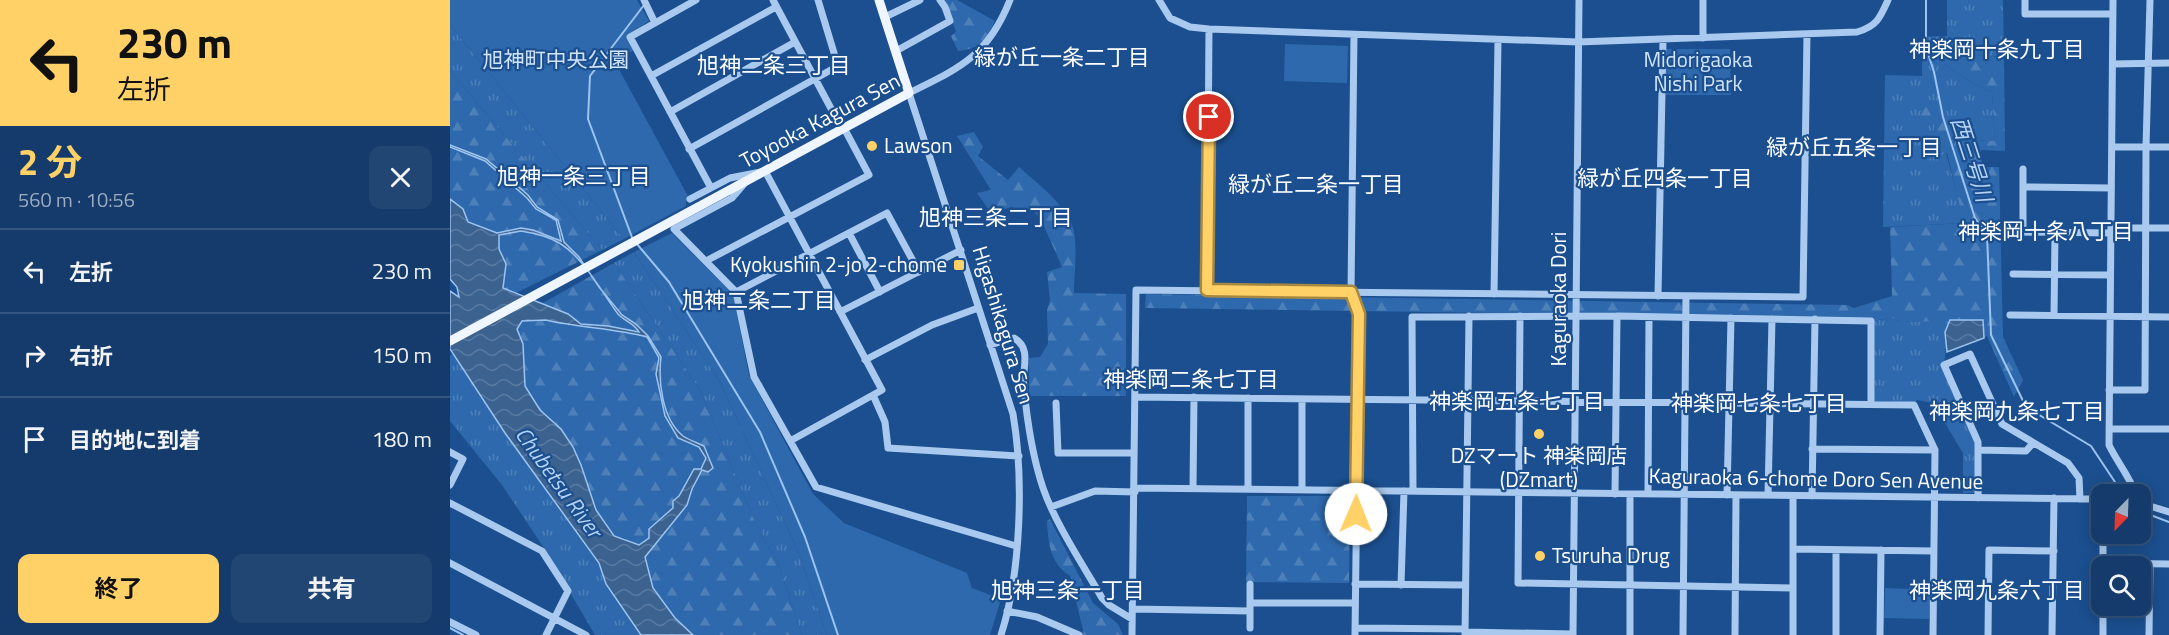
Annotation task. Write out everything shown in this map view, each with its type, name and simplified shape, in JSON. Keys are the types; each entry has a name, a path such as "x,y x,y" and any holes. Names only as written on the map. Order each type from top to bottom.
{"main road":[{"name":"Higashikagura Sen","path":"879,0 909,93"},
{"name":"Toyooka Kagura Sen","path":"450,341 909,93"}],"street":[{"path":"696,0 630,37 711,189"},
{"path":"689,149 837,66 818,0"},
{"path":"885,17 920,0"},
{"path":"896,51 950,21 945,7 939,0"},
{"name":"Toyooka Kagura Sen","path":"909,93 951,72 974,57 991,40 1010,0"},
{"path":"1160,0 1170,18 1190,27 1209,29 1498,41 1578,42 1857,32 1870,28 1879,19 1888,0"},
{"name":"Kaguraoka Dori","path":"1572,634 1579,0"},
{"path":"1703,0 1703,38"},
{"path":"2025,0 2025,14 2113,14"},
{"path":"2113,0 2109,445 2116,461 2133,484"},
{"path":"2109,390 2145,390 2146,147 2150,0"},
{"path":"651,76 775,3 869,175 706,261"},
{"path":"646,4 654,23"},
{"path":"1207,290 1209,29"},
{"path":"1132,635 1136,290 1803,297 1808,34"},
{"path":"1354,35 1351,292 1359,314 1355,632 1572,634"},
{"path":"1658,296 1663,40"},
{"path":"1494,294 1498,41"},
{"path":"670,112 795,42"},
{"path":"2113,64 2169,63"},
{"name":"Higashikagura Sen","path":"909,93 1013,414 1019,456 1016,546 1013,581 1001,635"},
{"path":"2112,147 2169,147"},
{"path":"2023,169 2023,232 2169,228"},
{"path":"690,199 730,178 765,171 882,390 790,441"},
{"path":"747,181 732,198 674,229 735,292 754,377 816,487 1016,546"},
{"path":"2024,188 2112,188"},
{"path":"735,292 887,213 919,272"},
{"path":"2054,315 2055,232"},
{"path":"849,233 880,292"},
{"path":"840,312 961,250"},
{"path":"2013,274 2110,274"},
{"path":"1683,635 1686,296"},
{"path":"865,360 932,325 978,308"},
{"path":"2010,315 2169,317"},
{"path":"1465,632 1468,316"},
{"path":"1520,316 1518,582 1793,588"},
{"path":"1615,494 1617,316"},
{"path":"1413,491 1412,317 1617,316 1871,321 1871,404"},
{"path":"1648,494 1649,317"},
{"path":"1727,495 1731,318"},
{"path":"1768,495 1772,319"},
{"path":"1812,496 1815,319"},
{"path":"990,345 1014,338 1023,345 1025,400 1038,467 1051,507 1101,598 1132,619"},
{"path":"1978,498 1978,442 1944,365 1970,354 2002,424 2068,463 2079,478 2080,499"},
{"path":"873,395 885,422 888,448 1019,456"},
{"path":"1135,397 1914,405 1935,450 1933,635"},
{"path":"1193,488 1194,397"},
{"path":"1248,398 1248,489"},
{"path":"1302,399 1302,490"},
{"path":"1056,403 1058,453 1134,453"},
{"path":"2109,429 2169,429"},
{"path":"1978,450 2026,451 2033,443"},
{"path":"1812,449 1935,450"},
{"path":"450,452 463,459 450,485"},
{"name":"Kaguraoka 6-chome Doro Sen Avenue","path":"1051,507 1095,491 1193,488 2091,499"},
{"path":"1401,585 1404,491"},
{"path":"1630,494 1630,635"},
{"path":"1736,495 1736,635"},
{"path":"1793,496 1793,635"},
{"path":"2052,635 2054,498"},
{"path":"450,503 542,551 568,591 546,635"},
{"path":"2151,505 2168,509"},
{"path":"1794,549 1934,551"},
{"path":"1880,635 1881,550"},
{"path":"1988,635 1989,550 2054,550"},
{"path":"1836,551 1836,635"},
{"path":"450,563 586,635"},
{"path":"2151,564 2169,564"},
{"path":"1250,584 1250,628"},
{"path":"1355,584 1464,585"},
{"path":"1250,603 1355,603"},
{"path":"1133,609 1250,611"},
{"path":"1007,611 1037,617 1079,635"},
{"path":"2103,616 2103,635"},
{"path":"2149,616 2149,635"},
{"path":"450,622 476,635"}],"green space":[{"name":"旭神町中央公園","path":"450,0 637,0 649,21 627,36 634,50 615,62 690,200 686,202 686,206 624,239 450,25"},
{"path":"941,0 957,0 995,21 981,43 958,51 951,36 956,32 947,7"},
{"path":"1947,0 2003,0 2004,57 1946,53 1944,64 1976,85 1992,92 1995,141 1955,139 1935,125 1924,160 1946,153 1965,223 1883,227 1885,75 1922,76 1922,37 1947,36"},
{"path":"450,25 624,239 602,250 450,71"},
{"path":"1285,44 1348,46 1347,83 1284,81"},
{"name":"Midorigaoka Nishi Park","path":"1665,49 1730,49 1731,95 1666,95"},
{"path":"1946,53 2004,57 2005,151 1981,150 1982,167 1999,167 2003,337 2023,380 2014,397 1987,336 1984,338 1982,320 1900,322 1892,318 1871,321 1852,318 1145,308 1146,294 1847,305 1854,308 1892,296 1890,227 1964,223 1947,153 1924,160 1920,137 1934,134 1935,125 1920,117 1924,100 1933,100 1955,139 1995,141 1992,92 1976,85 1944,64"},
{"path":"450,71 602,250 516,293 503,288 506,264 499,249 499,235 467,222 463,209 450,199"},
{"path":"974,132 983,147 978,156 1008,180 1019,167 1048,192 1071,222 1076,257 1074,293 1126,294 1126,396 1029,396 1029,358 1040,357 1048,344 1047,310 1050,300 1047,272 1062,267 1041,219 1031,209 1019,212 1012,207 991,213 977,193 991,190 957,136"},
{"path":"672,233 733,294 749,375 813,494 844,523 967,573 972,588 1001,599 990,635 827,635 797,549 719,380 634,252"},
{"path":"634,252 719,380 797,549 827,635 802,635 778,563 758,529 700,390 614,263"},
{"path":"614,263 700,390 758,529 778,563 802,635 693,635 675,618 653,588 645,557 624,538 614,536 596,510 573,447 561,429 540,410 525,386 523,344 517,329 522,321 546,320 572,326 581,324 568,314 541,304"},
{"path":"1892,318 1900,322 1950,320 1944,365 1978,442 1978,493 1963,493 1963,453 1933,403 1917,400 1914,405 1871,404 1871,321"},
{"path":"453,354 505,433 599,563 606,584 641,635 595,635 546,551 502,485 450,421 450,356"},
{"path":"1247,496 1350,496 1349,583 1246,582"},
{"path":"1050,519 1093,603 1118,624 1123,635 1082,635 1083,630 1070,576 1058,565 1051,552 1047,521"},
{"path":"1909,586 1931,587 1929,619 1884,618 1885,588 1909,589"}],"water":[{"name":"Chubetsu River","path":"450,145 486,159 528,195 537,207 558,220 564,242 579,257 590,274 578,258 561,244 552,239 521,231 499,235 499,249 506,264 503,288 568,314 581,324 639,332 618,314 602,290 622,315 648,336 661,357 661,388 670,420 683,436 704,446 713,468 708,472 702,470 687,505 645,557 653,588 675,618 693,635 641,635 606,584 599,563 505,433 450,349 450,291 459,297 457,287 450,279 450,199 463,209 468,222 497,233 521,228 533,230 561,241 556,220 536,209 527,198 485,161 450,147","holes":["546,320 647,337 659,358 656,374 665,416 678,438 699,447 706,458 701,469 694,469 679,496 673,501 673,508 649,529 649,538 639,545 614,536 596,510 573,447 561,429 540,410 525,386 523,344 517,329 522,321"]},
{"path":"1950,320 1983,320 1984,338 1947,352 1945,332"}],"waterway":[{"name":"西三号川","path":"1926,0 1926,47 1934,72 1943,117 1975,218 1987,234 1991,335 2026,407 2091,446 2116,484"},
{"path":"633,240 588,119 590,76 644,5"},
{"path":"637,244 669,282 760,432 805,537 838,635"},
{"name":"西三号川","path":"2151,515 2169,522"},
{"path":"450,628 463,635"}],"place":[{"name":"Lawson","path":"872,146"},
{"name":"Kyokushin 2-jo 2-chome","path":"959,265"},
{"name":"DZマート 神楽岡店 (DZmart)","path":"1539,434"},
{"name":"Tsuruha Drug","path":"1540,556"}],"district":[{"name":"神楽岡十条九丁目","path":"1997,49"},
{"name":"緑が丘一条二丁目","path":"1062,57"},
{"name":"旭神二条三丁目","path":"774,65"},
{"name":"緑が丘五条一丁目","path":"1854,147"},
{"name":"旭神一条三丁目","path":"574,176"},
{"name":"緑が丘四条一丁目","path":"1665,178"},
{"name":"緑が丘二条一丁目","path":"1316,184"},
{"name":"旭神三条二丁目","path":"996,217"},
{"name":"神楽岡十条八丁目","path":"2046,231"},
{"name":"旭神二条二丁目","path":"759,300"},
{"name":"神楽岡二条七丁目","path":"1191,379"},
{"name":"神楽岡五条七丁目","path":"1517,401"},
{"name":"神楽岡七条七丁目","path":"1759,403"},
{"name":"神楽岡九条七丁目","path":"2017,411"},
{"name":"旭神三条一丁目","path":"1068,590"},
{"name":"神楽岡九条六丁目","path":"1997,590"}],"route":[{"path":"1209,117 1207,290 1351,292 1359,314 1356,514"}]}
